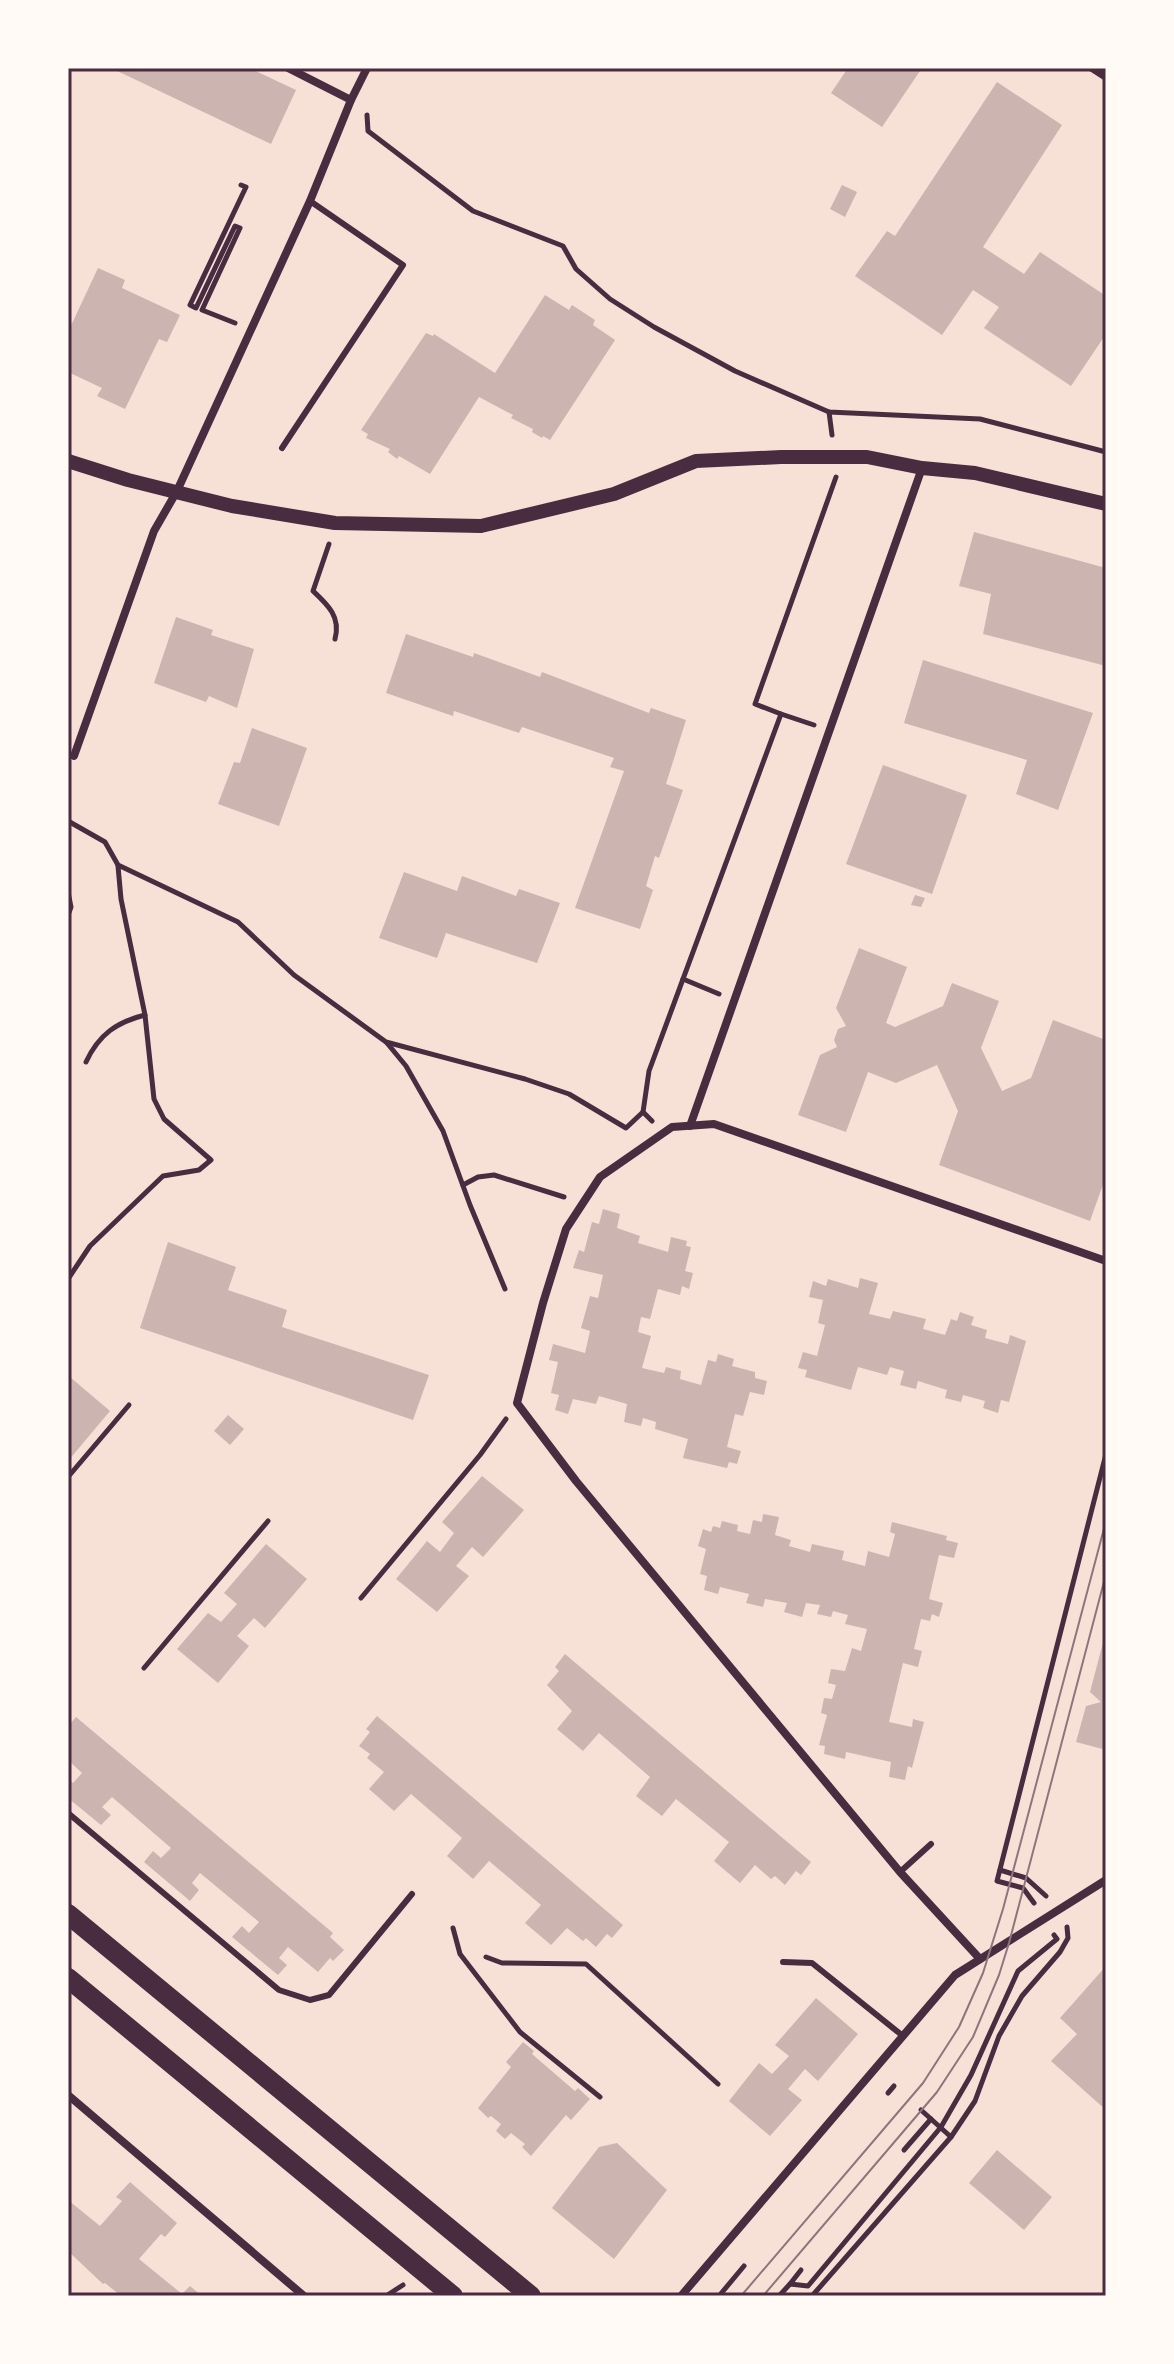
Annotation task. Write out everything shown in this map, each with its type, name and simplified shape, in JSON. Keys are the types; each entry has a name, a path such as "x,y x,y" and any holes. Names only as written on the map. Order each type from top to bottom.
{"main road":[{"path":"68,1914 531,2296"},
{"path":"68,1978 453,2296"}],"street":[{"path":"288,68 351,100"},
{"path":"1092,68 1106,77"},
{"path":"74,756 154,531 177,491 310,201 366,70"},
{"path":"68,461 128,480 232,506 335,523 481,526 614,494 696,461 781,457 867,457 922,468 975,473 1106,504"},
{"path":"690,1126 922,468"},
{"path":"980,1959 900,1872 576,1481 517,1403 566,1229 600,1177 672,1127 714,1124 1106,1261"},
{"path":"681,2296 955,1975 1106,1880"},
{"path":"68,2095 304,2296"}],"lane":[{"path":"282,448 403,265 310,201"},
{"path":"68,1813 279,1990 310,2000 329,1995 412,1894"},
{"path":"900,1872 931,1844"},
{"path":"783,1962 812,1963 903,2036"}],"path":[{"path":"366,70 368,131 473,211 563,246 576,269 610,299 735,371 829,412 980,419 1106,452"},
{"path":"241,185 246,187 190,305 196,308 235,226 240,228 202,310 251,329"},
{"path":"830,730 755,704 836,477 836,458"},
{"path":"326,553 313,591 334,613 338,627 335,639"},
{"path":"386,1042 525,1079 569,1094 626,1128 643,1112 649,1071 781,714"},
{"path":"68,821 105,842 118,865 121,899 145,1015 154,1099 164,1119 211,1160 199,1170 163,1176 90,1246 68,1279"},
{"path":"118,865 238,922 294,975 386,1042 406,1066 443,1131 505,1289"},
{"path":"68,892 71,907 68,915"},
{"path":"683,979 734,1000"},
{"path":"86,1062 102,1036 116,1024 145,1015"},
{"path":"643,1112 663,1133"},
{"path":"463,1185 478,1177 494,1175 582,1204"},
{"path":"361,1598 480,1455 517,1403"},
{"path":"68,1477 129,1405"},
{"path":"790,2284 808,2286 941,2127 971,2075 1018,1971 1057,1939 1023,1888 997,1881 1106,1454"},
{"path":"144,1668 268,1521"},
{"path":"812,2296 951,2137 975,2101 999,2036 1022,1996 1060,1952 1068,1938 1067,1925 1043,1891 1026,1878 1000,1870"},
{"path":"453,1928 460,1954 520,2032 600,2097"},
{"path":"486,1957 502,1963 586,1964 718,2084"},
{"path":"888,2093 894,2086"},
{"path":"921,2110 951,2137"},
{"path":"904,2150 931,2119"},
{"path":"719,2296 744,2266"},
{"path":"779,2296 801,2270"}],"building":[{"path":"111,68 249,68 296,90 271,144"},
{"path":"848,68 922,68 882,127 831,93"},
{"path":"997,82 1062,125 983,247 1024,274 1040,252 1106,296 1106,334 1071,386 984,328 999,307 973,290 942,335 855,276 887,231 895,236"},
{"path":"842,185 857,192 845,217 830,209"},
{"path":"98,268 125,280 122,288 180,315 167,342 159,339 125,409 97,396 102,388 68,372 68,332"},
{"path":"545,295 569,310 572,305 595,320 593,325 615,340 550,440 532,432 533,429 511,418 513,415 479,397 430,474 399,456 397,459 388,452 390,449 366,438 368,434 361,430 426,333 434,334 495,373"},
{"path":"974,532 1106,568 1106,666 983,634 991,594 959,586"},
{"path":"176,617 213,630 211,635 254,649 237,708 209,696 206,702 154,683"},
{"path":"406,634 473,657 474,653 540,677 542,672 649,713 651,708 686,720 666,784 683,790 659,858 655,856 646,886 653,890 640,929 575,908 624,771 610,767 614,758 522,727 519,733 454,711 453,716 386,693"},
{"path":"923,660 1093,713 1058,810 1016,794 1027,760 904,723"},
{"path":"252,728 307,748 279,826 218,804 234,762 240,763"},
{"path":"883,765 967,795 932,894 846,864"},
{"path":"404,872 457,891 462,876 516,896 519,889 560,903 537,963 446,933 437,958 379,938"},
{"path":"915,895 925,898 921,907 911,905"},
{"path":"859,948 907,967 886,1023 895,1027 943,1006 952,983 999,1001 981,1048 1002,1091 1031,1078 1053,1020 1106,1040 1106,1176 1090,1221 939,1165 958,1111 937,1065 896,1083 868,1072 846,1132 798,1115 820,1055 837,1047 834,1040 838,1029 846,1026 836,1008"},
{"path":"603,1209 620,1214 617,1228 640,1236 638,1243 668,1252 671,1237 687,1241 686,1246 691,1247 685,1271 693,1273 689,1289 682,1286 680,1295 658,1289 650,1319 641,1317 638,1332 651,1336 642,1368 664,1373 666,1367 681,1371 680,1379 701,1385 708,1360 716,1362 718,1354 734,1359 732,1366 755,1372 755,1378 767,1381 764,1395 750,1392 743,1416 735,1414 727,1447 741,1451 737,1464 729,1462 727,1468 683,1458 688,1439 655,1429 656,1422 643,1418 641,1426 624,1422 627,1404 599,1396 596,1404 573,1399 568,1414 555,1410 559,1395 551,1393 558,1362 549,1360 553,1344 585,1353 590,1331 581,1328 590,1296 598,1298 603,1275 573,1268 579,1250 584,1252 592,1222 599,1224"},
{"path":"168,1242 236,1267 228,1290 287,1310 282,1327 429,1375 413,1420 140,1328"},
{"path":"860,1278 878,1283 869,1314 890,1319 893,1311 926,1319 923,1329 945,1335 951,1319 957,1321 960,1312 974,1317 971,1325 987,1330 985,1338 1008,1344 1010,1335 1026,1341 1009,1402 1001,1400 998,1413 983,1408 985,1401 963,1395 961,1402 945,1398 947,1390 918,1381 916,1389 900,1385 904,1371 890,1367 887,1375 858,1367 851,1390 805,1377 807,1370 798,1368 803,1352 817,1356 825,1325 818,1323 823,1300 809,1297 813,1281 826,1286 828,1279 858,1288"},
{"path":"70,1377 110,1411 68,1461 68,1379"},
{"path":"228,1415 244,1429 230,1445 214,1431"},
{"path":"482,1476 524,1510 483,1557 472,1547 456,1566 469,1576 437,1612 396,1579 427,1541 440,1552 454,1533 442,1522"},
{"path":"763,1514 779,1517 775,1535 791,1540 789,1546 810,1552 812,1544 844,1551 842,1560 865,1566 868,1551 889,1557 895,1534 890,1532 892,1522 947,1536 946,1540 958,1543 954,1558 939,1555 929,1599 943,1603 939,1617 932,1614 930,1621 921,1619 914,1649 922,1651 918,1667 903,1663 889,1722 912,1727 913,1719 924,1722 912,1768 908,1766 905,1780 889,1777 891,1762 846,1752 845,1759 824,1754 825,1746 819,1745 827,1715 821,1713 824,1698 832,1699 836,1685 828,1683 831,1669 845,1671 852,1648 861,1651 867,1629 845,1624 848,1615 833,1611 831,1617 817,1614 820,1605 806,1603 802,1617 784,1612 787,1603 765,1599 763,1607 746,1603 749,1594 720,1587 718,1594 704,1590 707,1576 700,1574 706,1549 698,1546 703,1529 711,1532 713,1526 720,1528 722,1521 738,1525 737,1531 750,1534 753,1520 762,1522"},
{"path":"266,1544 307,1579 265,1628 254,1618 237,1636 249,1646 218,1683 177,1649 208,1613 221,1622 237,1604 224,1593"},
{"path":"1105,1635 1106,1750 1076,1742 1086,1706 1101,1702 1090,1692"},
{"path":"565,1654 811,1862 801,1875 796,1871 785,1885 775,1876 771,1879 755,1865 740,1883 714,1861 729,1842 676,1799 662,1816 636,1796 650,1777 599,1733 583,1751 557,1729 572,1711 547,1685 559,1671 555,1667"},
{"path":"377,1716 623,1925 612,1938 607,1934 596,1947 567,1928 551,1945 525,1923 541,1905 489,1861 473,1879 447,1856 462,1838 411,1794 394,1811 369,1789 384,1772 367,1758 370,1754 359,1746 370,1732 366,1729"},
{"path":"76,1717 333,1933 330,1937 344,1950 333,1961 330,1958 318,1972 288,1947 279,1958 287,1965 278,1975 232,1937 242,1926 249,1933 259,1922 200,1873 192,1883 199,1890 190,1901 144,1862 153,1851 161,1858 171,1848 112,1797 102,1807 111,1815 101,1825 68,1798 68,1779 73,1783 82,1773 68,1760 68,1726"},
{"path":"1106,1966 1106,2110 1051,2061 1077,2034 1060,2018"},
{"path":"816,1998 858,2034 818,2081 805,2069 788,2089 802,2100 770,2136 729,2101 759,2063 772,2074 789,2056 775,2045"},
{"path":"523,2042 534,2051 532,2054 575,2091 578,2088 590,2099 571,2120 566,2115 531,2156 522,2147 525,2144 511,2133 505,2139 496,2131 501,2124 491,2116 488,2118 478,2108 511,2067 506,2062"},
{"path":"617,2143 667,2190 614,2259 552,2208 599,2147"},
{"path":"997,2150 1052,2197 1024,2230 969,2183"},
{"path":"130,2182 177,2223 165,2237 161,2234 139,2259 182,2294 190,2286 202,2296 121,2296 103,2284 68,2251 68,2200 100,2226 122,2201 116,2197"}],"tram line":[{"path":"741,2296 923,2083 959,2027 983,1973 1003,1909 1106,1521"},
{"path":"763,2296 937,2092 973,2037 1009,1943 1106,1574"}]}
